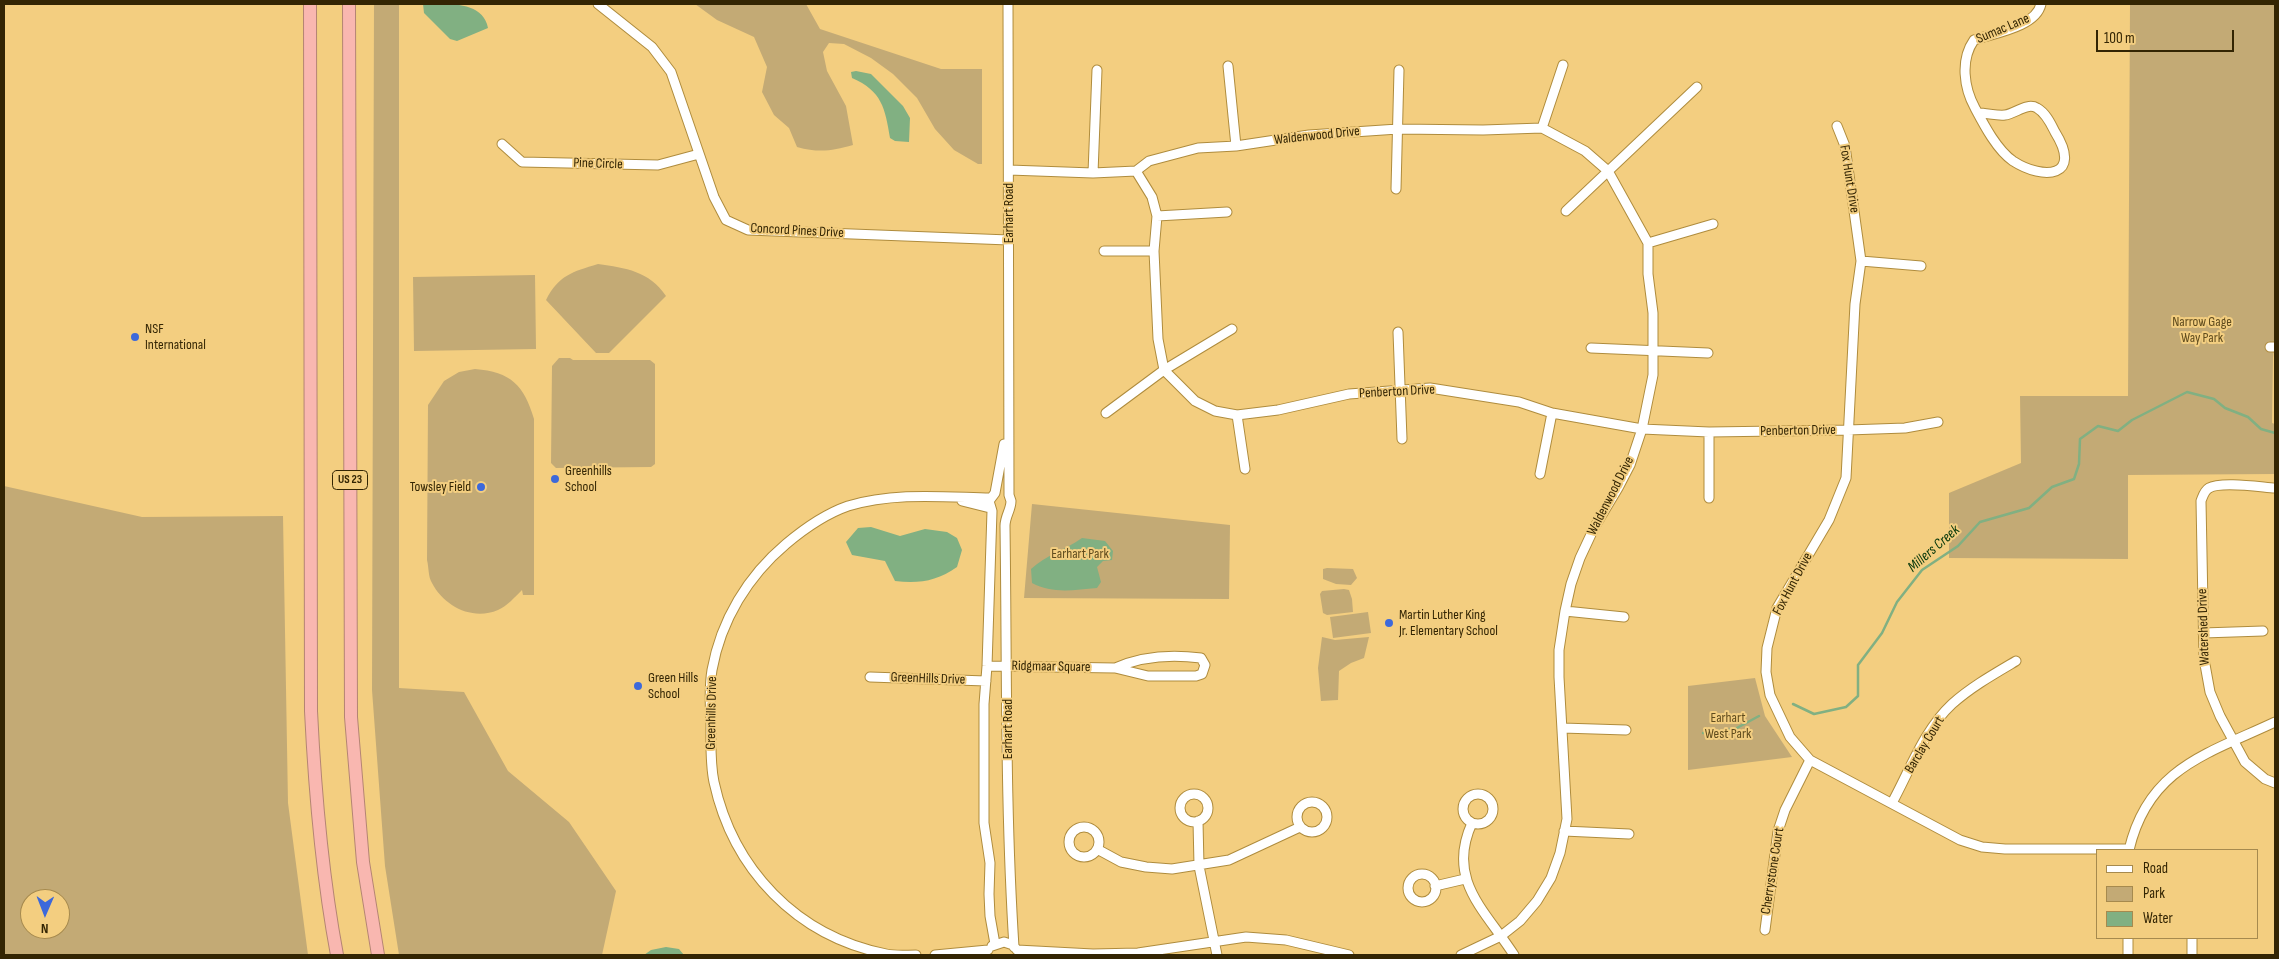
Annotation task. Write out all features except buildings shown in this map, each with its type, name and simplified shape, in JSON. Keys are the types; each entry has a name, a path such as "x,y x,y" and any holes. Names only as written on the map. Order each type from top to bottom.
{"highway":[{"path":"310,4 311,711 314,782 323,863 337,955"},
{"name":"US 23","path":"349,4 351,717 363,862 378,955"}],"street":[{"name":"Concord Pines Drive","path":"598,4 652,47 671,72 714,197 726,220 748,230 1009,240"},
{"name":"Earhart Road","path":"1008,4 1008,423 1009,495 1011,505 1007,512 1004,594 1008,667 1008,839 1016,951"},
{"name":"Sumac Lane","path":"1978,113 2005,115 2028,106 2037,108 2046,118 2066,154 2065,162 2061,169 2054,172 2039,172 2013,161 1997,144 1978,113 1968,88 1965,70 1968,48 1974,40 2012,28 2037,15 2041,4"},
{"path":"1542,128 1563,65"},
{"path":"1228,66 1236,146"},
{"path":"1093,173 1097,70"},
{"path":"1396,189 1398,70"},
{"path":"1566,211 1697,87"},
{"name":"Fox Hunt Drive","path":"1836,126 1845,146 1861,261 1855,304 1848,430 1849,458 1842,490 1828,520 1777,608 1767,648 1766,672 1770,695 1779,719 1790,737 1810,760 1936,828 1982,847 2096,850"},
{"name":"Waldenwood Drive","path":"1009,170 1093,173 1136,171 1149,161 1198,148 1236,146 1309,135 1398,129 1542,128 1585,151 1608,171 1648,243 1654,351 1653,375 1642,429 1618,488 1594,528 1580,558 1571,584 1565,611 1559,650 1566,819 1560,853 1551,878 1537,901 1520,921 1501,936 1461,955"},
{"name":"Pine Circle","path":"502,144 522,162 658,165 699,154"},
{"path":"1136,171 1152,197 1157,216 1154,251 1158,339 1164,370"},
{"path":"1157,216 1227,212"},
{"path":"1648,243 1713,224"},
{"path":"1104,251 1154,251"},
{"path":"1861,261 1921,266"},
{"path":"1106,413 1164,370 1232,329"},
{"path":"1398,332 1402,439"},
{"path":"1591,348 1708,353"},
{"name":"Penberton Drive","path":"1164,370 1195,401 1215,411 1237,415 1278,410 1349,394 1430,388 1519,402 1552,413 1642,429 1709,432 1848,430 1905,428 1938,422"},
{"path":"1540,474 1552,413"},
{"path":"1237,415 1245,469"},
{"name":"Earhart Road","path":"990,950 988,894 990,863 984,823 984,704 987,666 992,495 1008,423"},
{"path":"1709,432 1709,498"},
{"name":"Watershed Drive","path":"2275,488 2219,486 2209,488 2203,494 2201,501 2204,659 2210,692 2233,741 2253,770 2265,779 2275,783"},
{"path":"992,495 1003,492 1009,495"},
{"name":"Greenhills Drive","path":"916,955 886,954 820,930 787,907 765,886 746,861 732,838 722,813 714,780 711,757 710,695 712,671 719,643 730,615 744,589 766,560 804,529 848,506 888,499 992,495"},
{"name":"Greenhills Drive","path":"939,496 991,509"},
{"path":"991,509 999,514 1007,512"},
{"path":"1565,611 1624,617"},
{"path":"2203,633 2263,632"},
{"name":"Ridgmaar Square","path":"987,666 1115,668 1148,676 1196,676 1202,674 1205,665 1201,658 1146,657 1115,668"},
{"name":"Barclay Court","path":"1892,803 1936,722 1952,704 1965,694 2016,661"},
{"name":"GreenHills Drive","path":"870,676 986,681"},
{"path":"2129,849 2137,824 2149,801 2166,779 2193,760 2275,722"},
{"path":"1562,728 1626,730"},
{"name":"Cherrystone Court","path":"1765,930 1778,831 1785,810 1810,760"},
{"path":"1198,821 1199,866 1216,941 1217,955"},
{"path":"1472,823 1465,840 1463,860 1465,879 1474,896 1514,955"},
{"path":"1098,849 1121,862 1146,868 1172,869 1229,860 1300,827"},
{"path":"1564,831 1629,834"},
{"path":"1436,886 1465,879"},
{"path":"935,955 990,950 1004,942 1016,951 1093,955 1138,953 1246,937 1286,940 1349,955"},
{"path":"2128,939 2128,955"},
{"path":"2192,939 2192,955"},
{"path":"1056,955 1070,953"}],"green space":[{"path":"374,4 399,4 399,688 464,692 508,771 569,822 616,891 602,955 399,955 385,866 372,690"},
{"path":"695,4 806,4 820,29 941,69 982,69 982,164 978,164 954,150 935,129 917,98 893,74 871,58 844,44 829,43 823,52 827,71 846,106 853,145 825,150 797,147 789,128 774,115 762,92 767,67 754,37 717,20"},
{"name":"Narrow Gage Way Park","path":"2130,4 2275,4 2275,336 2272,423 2275,424 2275,474 2128,475 2128,559 1949,558 1949,493 2021,463 2020,396 2128,396"},
{"path":"598,264 636,272 652,281 666,296 609,353 596,353 546,300 561,280 574,272"},
{"path":"535,275 536,349 414,351 413,277"},
{"path":"559,358 570,358 573,360 650,360 655,364 655,464 651,467 556,468 551,463 552,366"},
{"path":"475,369 498,373 514,382 526,397 534,419 534,595 523,595 522,590 498,610 478,614 451,605 437,591 429,575 427,560 428,405 444,381 459,372"},
{"path":"4,486 142,517 283,516 288,803 308,955 4,955"},
{"name":"Earhart Park","path":"1032,504 1230,525 1229,599 1024,598"},
{"path":"1323,569 1353,569 1357,578 1351,585 1336,584 1323,579"},
{"path":"1349,590 1353,612 1327,615 1323,613 1320,594 1322,591"},
{"path":"1368,612 1371,633 1333,638 1330,617"},
{"path":"1322,637 1335,640 1369,637 1364,658 1351,663 1339,671 1338,700 1321,701 1318,668"},
{"name":"Earhart West Park","path":"1755,678 1765,716 1792,757 1688,770 1688,686"}],"water":[{"path":"423,4 452,4 471,8 479,12 485,19 488,28 457,41 450,39 424,13"},
{"path":"851,72 871,74 903,106 910,118 909,142 895,141 890,138 884,109 870,89 852,78"},
{"path":"871,527 900,536 925,529 947,532 957,538 962,550 957,567 942,576 920,582 895,581 885,561 852,555 846,542 858,528"},
{"path":"1082,538 1105,541 1113,551 1112,560 1103,561 1097,567 1101,582 1097,588 1055,590 1032,583 1031,569"},
{"path":"666,947 679,949 684,955 644,955 651,950"}],"waterway":[{"name":"Millers Creek","path":"1793,704 1814,714 1846,707 1858,696 1858,665 1882,633 1897,602 1922,570 1958,546 1980,522 2029,508 2052,487 2074,479 2079,464 2080,439 2098,426 2118,431 2132,420 2187,392 2214,399 2225,408 2248,417 2261,429 2275,433"},
{"name":"Millers Creek","path":"1703,733 1735,729 1759,716"}],"place":[{"name":"NSF International","path":"135,337"},
{"name":"Greenhills School","path":"555,479"},
{"name":"Towsley Field","path":"481,487"},
{"name":"Martin Luther King Jr. Elementary School","path":"1389,623"},
{"name":"Green Hills School","path":"638,686"}]}
